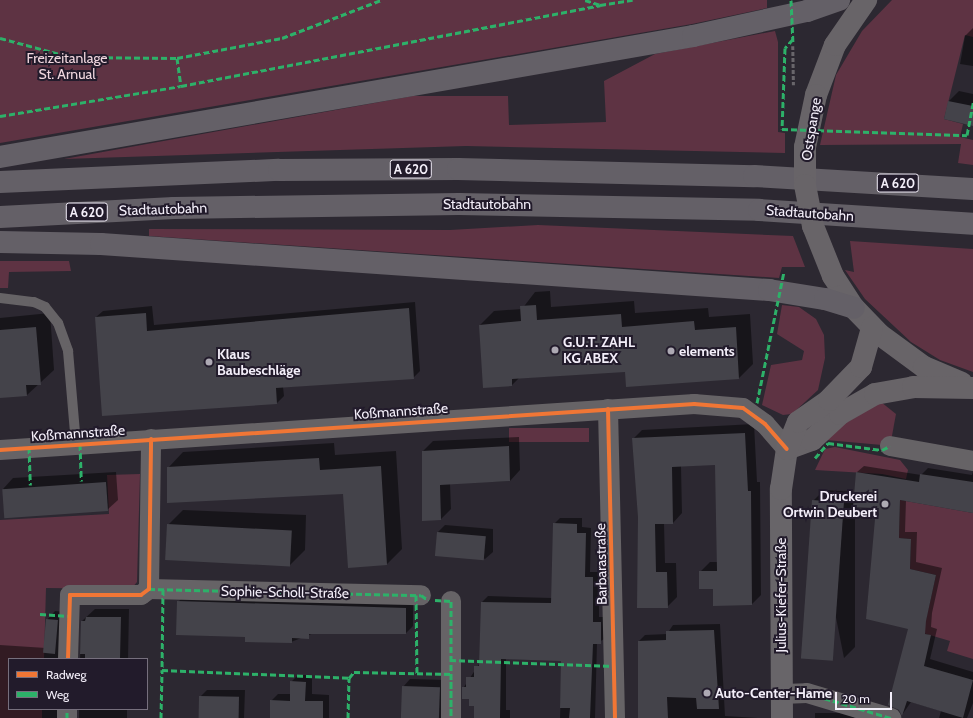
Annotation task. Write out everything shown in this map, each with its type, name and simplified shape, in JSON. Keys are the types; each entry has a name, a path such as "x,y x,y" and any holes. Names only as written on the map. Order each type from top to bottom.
{"highway":[{"path":"0,157 693,36 806,11 839,0"},
{"name":"A 620","path":"0,182 279,170 458,169 761,176 973,189"},
{"name":"Stadtautobahn","path":"0,217 174,208 490,204 759,210 973,224"},
{"path":"0,242 101,244 769,290 818,297 854,308"}],"main road":[{"name":"Ostspange","path":"866,0 835,46 816,95 805,147 805,185 813,226 833,276 854,308 872,328 924,367 973,387"},
{"path":"787,449 798,422 829,400 861,367 872,328"},
{"path":"787,449 812,440 840,414 875,394 913,387 973,387"},
{"name":"Julius-Kiefer-Straße","path":"782,718 781,489 787,449"}],"street":[{"name":"Koßmannstraße","path":"0,450 608,409 728,404 755,415 787,449"},
{"name":"Barbarastraße","path":"608,409 615,718"},
{"path":"68,658 70,595 141,595 149,588 151,439"},
{"path":"890,446 973,461"},
{"name":"Sophie-Scholl-Straße","path":"149,588 421,595"},
{"path":"451,601 452,718"},
{"path":"782,694 807,693 891,718"}],"lane":[{"name":"Koßmannstraße","path":"0,298 34,302 45,307 58,323 68,352 76,444"}],"path":[{"path":"793,46 794,85"}],"green space":[{"name":"Freizeitanlage St. Arnual","path":"0,0 767,0 767,8 692,24 0,143"},
{"path":"892,0 973,0 973,37 965,35 944,119 963,124 960,137 973,140 973,165 958,163 961,144 820,145 836,75 862,31"},
{"path":"775,31 778,42 778,132 785,133 785,153 466,146 64,159 413,96 508,96 509,125 606,122 604,81 655,54"},
{"path":"538,225 793,236 805,267 782,267 779,278 149,236 149,229 450,230"},
{"path":"850,241 973,249 973,372 940,360 911,342 865,299 845,270 854,272"},
{"path":"0,261 69,261 71,271 9,272 8,288 0,288"},
{"path":"782,305 799,307 816,319 824,335 825,358 818,390 792,414 783,415 762,405 771,365 802,360 804,351 777,334"},
{"path":"881,402 896,414 891,441 882,445 826,440 837,428"},
{"path":"509,428 589,428 589,442 509,442"},
{"path":"835,447 900,460 908,470 906,479 882,474 815,470 825,449"},
{"path":"140,474 137,582 131,589 46,588 44,658 8,658 8,710 42,710 42,718 0,718 0,520 109,514 107,475"},
{"path":"900,500 973,513 973,659 947,651 950,641 923,633 936,575 910,569 911,539 899,538"}],"building":[{"path":"948,101 973,106 973,126 944,119"},
{"path":"536,305 537,320 621,314 622,327 694,321 695,330 736,327 739,379 626,387 625,372 512,379 512,386 483,388 479,325 521,321 520,306"},
{"path":"409,308 414,379 276,388 277,404 102,416 95,317 146,313 147,331"},
{"path":"36,327 41,385 26,385 27,396 0,398 0,330"},
{"path":"745,433 748,491 751,491 752,605 713,606 713,589 699,589 699,571 717,571 715,465 672,467 673,524 655,524 656,572 667,572 668,608 637,608 638,517 632,438"},
{"path":"509,446 510,481 440,485 441,520 422,521 422,451"},
{"path":"319,458 320,470 381,466 387,565 348,568 343,494 167,503 167,467"},
{"path":"856,472 919,482 920,474 973,482 973,513 900,500 899,538 911,539 910,569 936,575 926,621 925,634 931,635 924,666 973,680 963,718 907,701 902,716 899,710 888,705 908,629 866,619 876,508 853,507"},
{"path":"106,482 108,511 4,518 2,489"},
{"path":"812,500 844,502 833,661 801,659"},
{"path":"553,523 577,524 577,533 586,533 585,577 593,577 593,622 601,622 601,644 593,644 590,718 569,718 570,708 560,708 561,661 501,659 500,718 474,718 474,706 469,706 469,699 462,699 462,687 466,687 466,677 474,677 474,666 479,666 481,602 551,603"},
{"path":"167,524 292,531 290,566 165,560"},
{"path":"437,532 486,536 484,560 435,556"},
{"path":"177,601 406,608 406,634 309,634 309,639 292,638 292,643 245,642 245,637 176,635"},
{"path":"86,617 121,617 120,658 85,658 85,654 80,654 81,621 85,621"},
{"path":"46,619 58,620 55,654 43,653"},
{"path":"714,630 719,709 697,709 696,698 667,697 668,718 638,718 638,641 666,640 666,631"},
{"path":"290,681 306,682 305,701 323,701 323,718 270,718 270,700 290,701"},
{"path":"402,686 440,687 439,718 401,718"},
{"path":"199,696 239,697 239,718 199,718"}],"marked path":[{"path":"0,38 71,57 177,58 282,38 381,0"},
{"path":"585,0 600,5 633,0"},
{"path":"791,0 793,44"},
{"path":"0,116 181,86 600,5"},
{"path":"793,39 785,48 782,129 967,135 973,103"},
{"path":"177,58 181,86"},
{"path":"757,403 784,272"},
{"path":"815,458 828,443 882,450 890,446"},
{"path":"80,444 81,481"},
{"path":"29,447 30,485"},
{"path":"149,589 421,595 428,600"},
{"path":"163,589 162,670 349,678 354,672 453,674"},
{"path":"416,595 417,674"},
{"path":"435,600 451,601 451,718"},
{"path":"40,614 69,616"},
{"path":"450,660 614,666"},
{"path":"161,718 162,670"},
{"path":"348,718 349,678"},
{"path":"782,694 807,693 891,718"},
{"path":"67,710 67,718"}],"cycle path":[{"path":"0,450 694,404 743,408 765,424 787,449"},
{"path":"608,409 615,718"},
{"path":"68,658 70,595 141,595 149,589 151,439"}],"place":[{"name":"G.U.T. ZAHL KG ABEX","path":"555,350"},
{"name":"elements","path":"671,351"},
{"name":"Klaus Baubeschläge","path":"209,362"},
{"name":"Druckerei Ortwin Deubert","path":"885,504"},
{"name":"Auto-Center-Hame","path":"707,693"}]}
